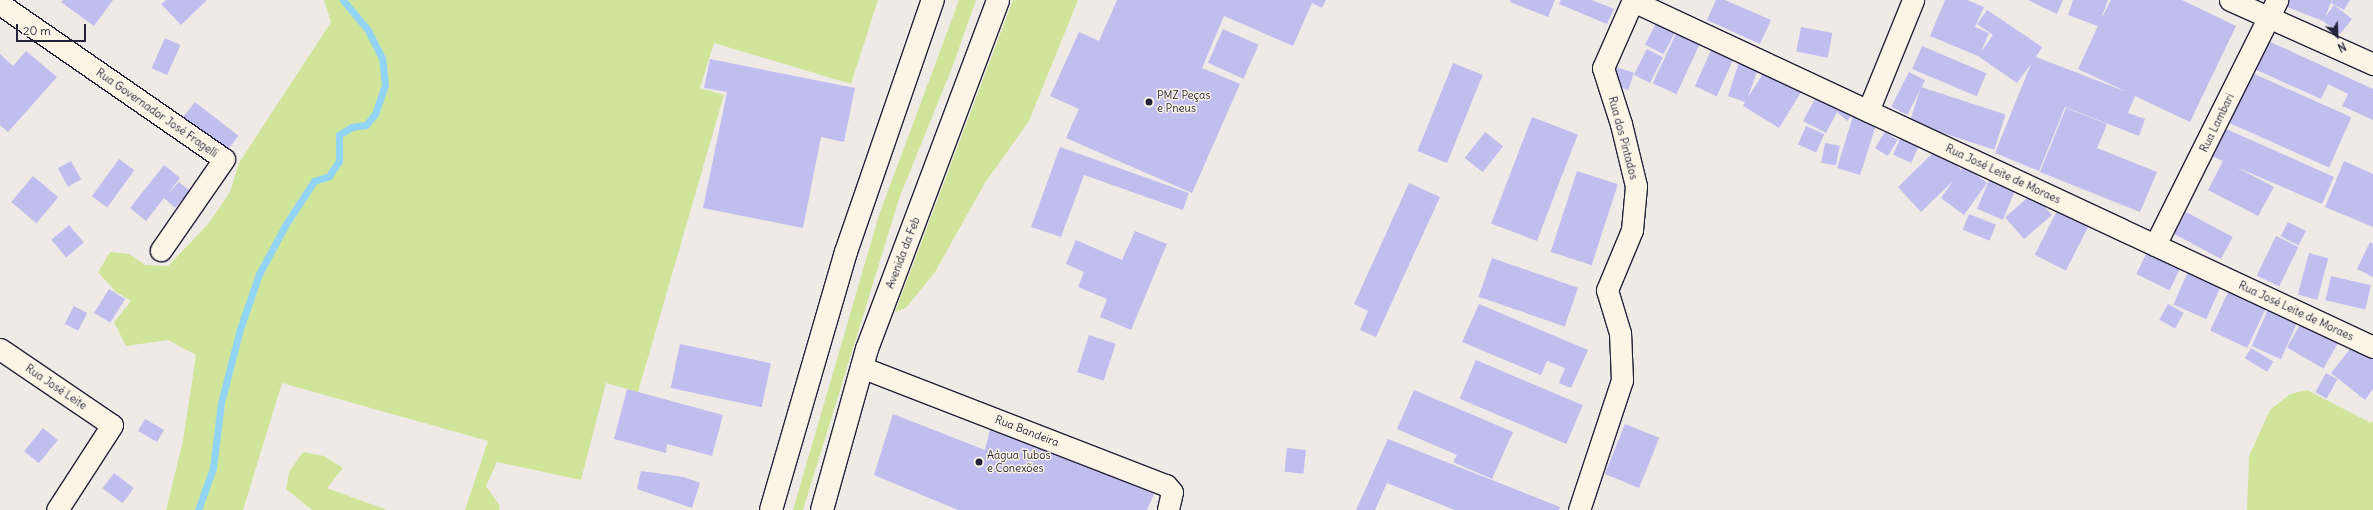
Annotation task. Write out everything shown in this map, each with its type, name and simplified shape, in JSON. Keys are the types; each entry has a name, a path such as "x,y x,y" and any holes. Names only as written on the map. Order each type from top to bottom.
{"main road":[{"path":"771,510 846,252 933,0"},
{"name":"Avenida da Feb","path":"822,510 861,367 998,0"}],"street":[{"name":"Rua José Leite de Moraes","path":"1633,0 2373,347"},
{"name":"Rua dos Pintados","path":"1579,510 1622,380 1620,333 1607,290 1632,230 1636,186 1621,124 1603,68 1633,0"},
{"path":"1868,111 1913,0"},
{"path":"2230,0 2273,8 2373,64"},
{"name":"Rua Governador José Fragelli","path":"0,4 224,159 161,250"},
{"name":"Rua Lambari","path":"2156,245 2273,8"},
{"name":"Rua José Leite","path":"0,349 112,425 58,510"},
{"name":"Rua Bandeira","path":"861,367 1166,485 1172,492 1168,510"}],"green space":[{"path":"324,0 878,0 851,84 714,43 700,88 724,95 638,392 606,383 581,480 497,462 486,486 500,506 499,510 465,510 488,441 282,383 243,510 166,510 183,441 196,355 168,340 126,346 114,322 131,301 116,292 98,272 110,252 129,254 145,265 168,266 209,223 230,192 239,163 331,22"},
{"path":"959,0 976,0 952,68 900,196 803,510 793,510 879,215"},
{"path":"1013,0 1078,0 1029,121 985,183 935,272 906,308 895,312"},
{"path":"2307,390 2371,423 2373,421 2373,510 2247,510 2249,456 2270,410 2290,394"},
{"path":"303,452 324,456 343,468 327,488 387,510 312,510 286,489 289,472"}],"building":[{"path":"63,0 113,0 94,26 61,2"},
{"path":"166,0 207,0 181,25 161,4"},
{"name":"PMZ Peças e Pneus","path":"1117,0 1326,0 1322,8 1312,3 1293,46 1224,16 1202,68 1240,84 1192,193 1066,138 1079,109 1050,96 1079,32 1099,41"},
{"path":"1510,0 1555,0 1548,17 1510,2"},
{"path":"1561,0 1592,0 1614,9 1607,24 1559,4"},
{"path":"1716,0 1725,0 1771,20 1760,44 1707,20"},
{"path":"1945,0 1967,0 1984,7 1975,27 1989,33 1981,52 1993,35 1977,24 1987,10 2042,47 2036,57 2127,92 2078,69 2098,26 2068,15 2073,0 2108,0 2101,19 2111,0 2182,0 2236,26 2190,122 2135,96 2128,113 2145,119 2139,136 2065,107 2039,171 1995,153 2031,64 2017,83 1978,56 1930,36"},
{"path":"2028,0 2063,0 2057,14"},
{"path":"2287,0 2332,0 2325,17 2334,5 2352,19 2340,34 2323,21 2285,6"},
{"path":"2333,0 2350,0 2344,10 2331,3"},
{"path":"1659,18 1678,28 1663,54 1645,44"},
{"path":"1679,27 1703,38 1676,94 1653,83"},
{"path":"1801,27 1832,33 1828,58 1796,52"},
{"path":"1223,29 1259,45 1244,79 1208,63"},
{"path":"165,38 181,45 167,75 152,68"},
{"path":"2264,39 2373,89 2373,120 2342,106 2348,94 2328,84 2321,99 2250,67"},
{"path":"1922,46 1986,73 1977,96 1912,69"},
{"path":"1712,48 1734,58 1717,96 1695,86"},
{"path":"1647,49 1663,57 1650,83 1634,75"},
{"path":"26,51 57,77 8,132 0,125 0,54 13,66"},
{"path":"1741,56 1760,63 1748,97 1767,68 1803,89 1779,128 1743,106 1745,102 1728,96"},
{"path":"710,59 855,88 844,142 821,137 803,228 703,208 727,92 704,88"},
{"path":"1453,63 1483,75 1447,163 1417,151"},
{"path":"1613,66 1634,73 1628,90 1607,83"},
{"path":"1909,72 1925,80 1907,115 1891,107"},
{"path":"2250,72 2351,117 2329,167 2228,122"},
{"path":"1921,87 2006,115 1994,150 1910,122"},
{"path":"1816,97 1878,119 1860,175 1837,168 1854,113 1847,121 1837,112 1826,133 1803,121"},
{"path":"195,102 238,136 225,152 182,119"},
{"path":"2066,108 2107,124 2097,148 2157,172 2140,212 2040,172"},
{"path":"1532,117 1578,135 1537,241 1491,223"},
{"path":"1806,126 1824,134 1816,152 1798,144"},
{"path":"2224,128 2334,177 2322,204 2236,167 2274,187 2258,216 2208,190 2223,161 2212,156"},
{"path":"1904,130 1922,138 1911,163 1893,155"},
{"path":"1485,132 1503,146 1483,172 1465,158"},
{"path":"1885,132 1898,140 1888,156 1875,148"},
{"path":"1825,143 1840,146 1836,165 1821,163"},
{"path":"1060,147 1189,193 1183,210 1084,175 1061,237 1031,227"},
{"path":"1939,147 1961,170 1964,166 1987,183 1964,215 1941,198 1953,181 1921,212 1898,187"},
{"path":"119,159 134,170 107,207 92,196"},
{"path":"71,161 81,179 68,187 58,168"},
{"path":"2344,161 2373,174 2373,227 2325,207"},
{"path":"164,165 180,178 167,195 179,182 190,191 175,208 164,198 146,221 130,208"},
{"path":"1577,171 1618,184 1592,265 1551,252"},
{"path":"1993,171 2019,182 2003,220 1977,209"},
{"path":"33,176 58,197 36,223 11,202"},
{"path":"1409,183 1440,197 1376,337 1360,330 1368,311 1354,304"},
{"path":"2033,193 2052,215 2024,239 2005,217"},
{"path":"2061,203 2092,219 2066,271 2035,255"},
{"path":"2186,212 2233,237 2221,259 2174,234"},
{"path":"1969,214 1996,225 1990,241 1963,230"},
{"path":"2288,222 2306,231 2299,245 2281,236"},
{"path":"69,225 84,243 66,257 51,240"},
{"path":"1135,231 1167,244 1131,330 1100,317 1107,299 1078,287 1084,272 1066,264 1076,240 1122,260"},
{"path":"2276,236 2298,247 2279,287 2257,276"},
{"path":"2370,242 2373,244 2373,277 2357,269"},
{"path":"2149,248 2182,264 2170,290 2136,274"},
{"path":"2309,253 2328,258 2317,300 2298,295"},
{"path":"1492,258 1578,288 1565,326 1479,297"},
{"path":"2190,267 2223,282 2206,319 2173,304"},
{"path":"2331,276 2371,285 2365,310 2325,300"},
{"path":"2230,288 2267,305 2247,348 2210,331"},
{"path":"109,289 125,299 110,323 94,313"},
{"path":"1479,304 1588,350 1571,388 1559,383 1565,368 1547,361 1541,375 1462,342"},
{"path":"2168,304 2184,313 2175,328 2159,320"},
{"path":"2270,305 2299,318 2281,359 2252,346"},
{"path":"74,306 87,313 78,331 65,324"},
{"path":"2304,318 2340,339 2323,368 2287,347"},
{"path":"1089,335 1116,344 1104,381 1077,372"},
{"path":"680,344 771,363 762,407 671,388"},
{"path":"2354,344 2373,358 2373,389 2365,400 2331,373"},
{"path":"2251,348 2273,361 2267,372 2245,358"},
{"path":"1476,360 1583,405 1566,444 1460,399"},
{"path":"2326,373 2337,379 2327,399 2315,392"},
{"path":"627,389 723,415 712,456 667,444 666,453 614,439"},
{"path":"1414,390 1513,432 1492,479 1453,462 1457,455 1397,429"},
{"name":"Aágua Tubos e Conexões","path":"893,414 985,450 991,425 1154,494 1147,510 958,510 874,475"},
{"path":"145,419 164,430 157,442 138,431"},
{"path":"1625,424 1659,438 1639,488 1605,474"},
{"path":"43,428 58,440 39,463 24,451"},
{"path":"1388,439 1560,507 1559,510 1455,510 1387,483 1375,510 1356,510"},
{"path":"1287,448 1306,450 1303,474 1284,472"},
{"path":"641,471 684,477 700,483 692,508 637,489"},
{"path":"114,473 134,488 123,503 103,488"}],"waterway":[{"path":"198,510 213,468 221,403 240,329 259,274 286,224 314,181 329,176 339,161 339,135 352,127 366,125 375,114 385,85 382,58 368,30 343,0"}],"place":[{"name":"PMZ Peças e Pneus","path":"1149,102"},
{"name":"Aágua Tubos e Conexões","path":"979,462"}]}
